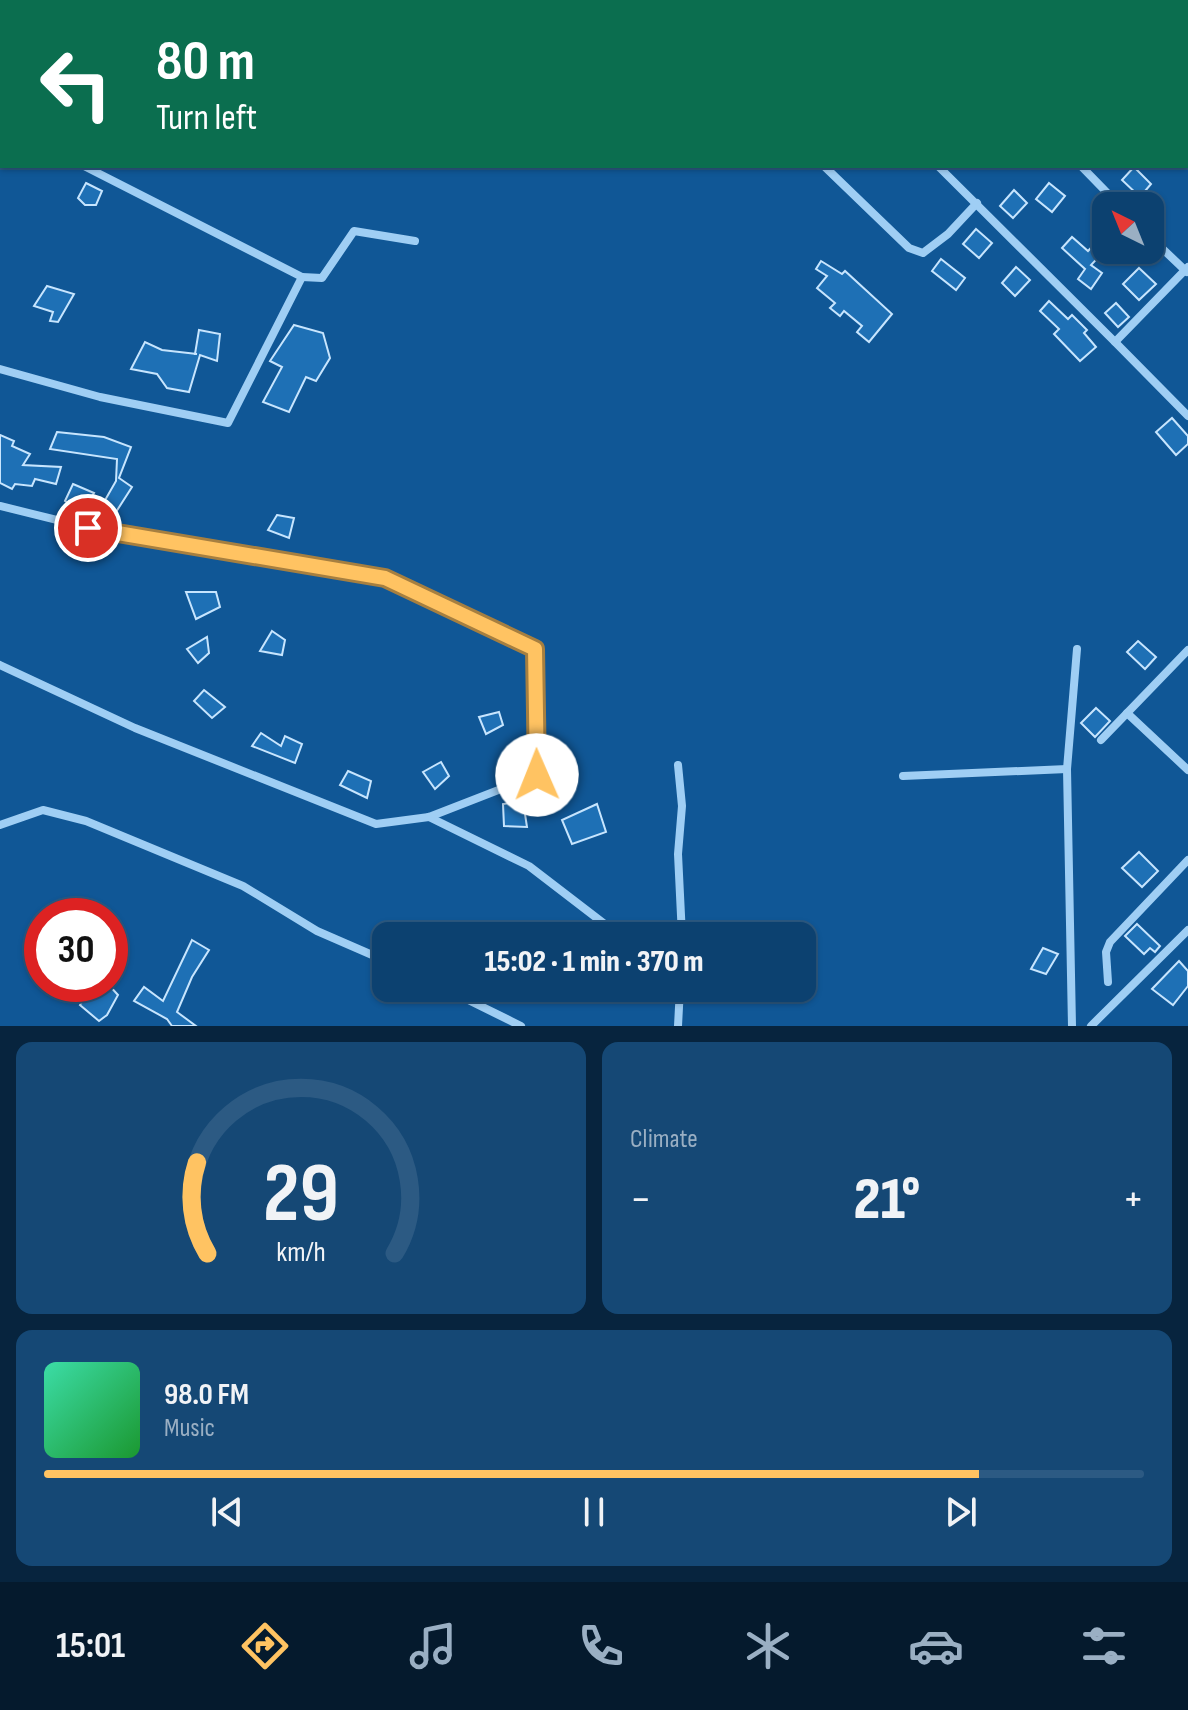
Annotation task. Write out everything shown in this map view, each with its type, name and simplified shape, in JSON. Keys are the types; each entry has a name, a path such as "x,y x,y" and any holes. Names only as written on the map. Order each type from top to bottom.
{"street":[{"path":"94,168 302,277 322,278 354,231 415,241"},
{"path":"826,168 909,248 923,253 948,234 977,203"},
{"path":"940,168 1188,416"},
{"path":"1083,168 1106,192"},
{"path":"1115,342 1186,270 1164,250"},
{"path":"0,369 100,397 228,423 302,277"},
{"path":"0,506 118,535 385,578 535,649 537,775 429,817 376,824 135,728 0,665"},
{"path":"1072,1026 1067,769 1077,649"},
{"path":"1101,740 1188,651"},
{"path":"1127,713 1188,770"},
{"path":"678,765 682,806 678,854 681,922"},
{"path":"903,776 1067,769"},
{"path":"0,825 43,810 86,821 243,886 317,931 372,955"},
{"path":"429,817 529,866 602,922"},
{"path":"1108,982 1106,952 1110,942 1188,860"},
{"path":"1091,1026 1188,930"},
{"path":"472,1002 521,1026"},
{"path":"678,1026 679,1002"}],"building":[{"path":"1133,168 1151,184 1144,192 1135,192 1122,180"},
{"path":"86,183 102,191 96,205 85,205 78,198"},
{"path":"1049,183 1065,196 1052,212 1036,199"},
{"path":"1014,190 1027,203 1013,218 1000,206"},
{"path":"976,229 992,243 979,258 963,244"},
{"path":"1072,237 1088,251 1092,247 1091,265 1102,273 1091,289 1078,279 1085,269 1062,248"},
{"path":"941,259 965,278 956,290 932,271"},
{"path":"821,261 842,274 845,271 892,314 869,342 857,332 862,326 844,311 840,316 830,308 835,303 817,288 827,276 816,269"},
{"path":"1016,267 1030,280 1015,296 1002,283"},
{"path":"1139,268 1156,284 1139,300 1123,284"},
{"path":"47,286 74,294 58,322 50,321 53,312 34,306"},
{"path":"1049,301 1068,319 1072,315 1087,330 1084,333 1096,347 1080,361 1054,334 1059,329 1040,311"},
{"path":"1116,303 1129,317 1118,327 1105,313"},
{"path":"294,325 323,333 330,358 316,381 306,377 289,412 263,402 282,367 270,361"},
{"path":"199,330 220,334 217,361 200,355 189,392 167,388 157,374 131,369 145,342 162,350 195,354"},
{"path":"1172,418 1188,436 1188,444 1176,455 1156,432"},
{"path":"57,432 104,437 131,447 119,478 132,487 116,512 104,502 116,481 117,459 50,449"},
{"path":"0,435 14,441 12,446 30,454 23,465 61,467 56,484 35,479 32,486 15,484 12,489 0,483"},
{"path":"73,484 94,493 81,513 65,501"},
{"path":"277,515 294,518 289,538 268,530"},
{"path":"186,592 216,592 220,607 196,619"},
{"path":"272,631 285,640 282,655 260,651"},
{"path":"207,637 209,653 198,663 187,649"},
{"path":"1138,641 1156,657 1145,669 1127,652"},
{"path":"204,690 225,707 212,718 194,701"},
{"path":"1096,708 1110,721 1095,737 1081,723"},
{"path":"499,712 503,725 486,734 479,717"},
{"path":"261,733 281,746 285,736 302,744 295,763 252,746"},
{"path":"441,762 449,776 435,789 423,772"},
{"path":"348,771 371,781 367,798 340,785"},
{"path":"523,801 527,827 504,826 503,804"},
{"path":"597,804 606,832 572,844 562,820"},
{"path":"1139,852 1158,871 1142,887 1122,868"},
{"path":"1137,924 1160,946 1155,952 1150,948 1144,954 1125,936"},
{"path":"192,940 209,950 192,977 177,1012 196,1026 172,1026 167,1019 134,1001 144,987 163,1001"},
{"path":"1043,948 1058,954 1046,974 1031,969"},
{"path":"1179,961 1188,971 1188,986 1173,1005 1152,989"},
{"path":"82,1002 114,1002 107,1015 99,1021 80,1005"}],"route":[{"path":"88,528 385,578 535,649 537,775"}]}
